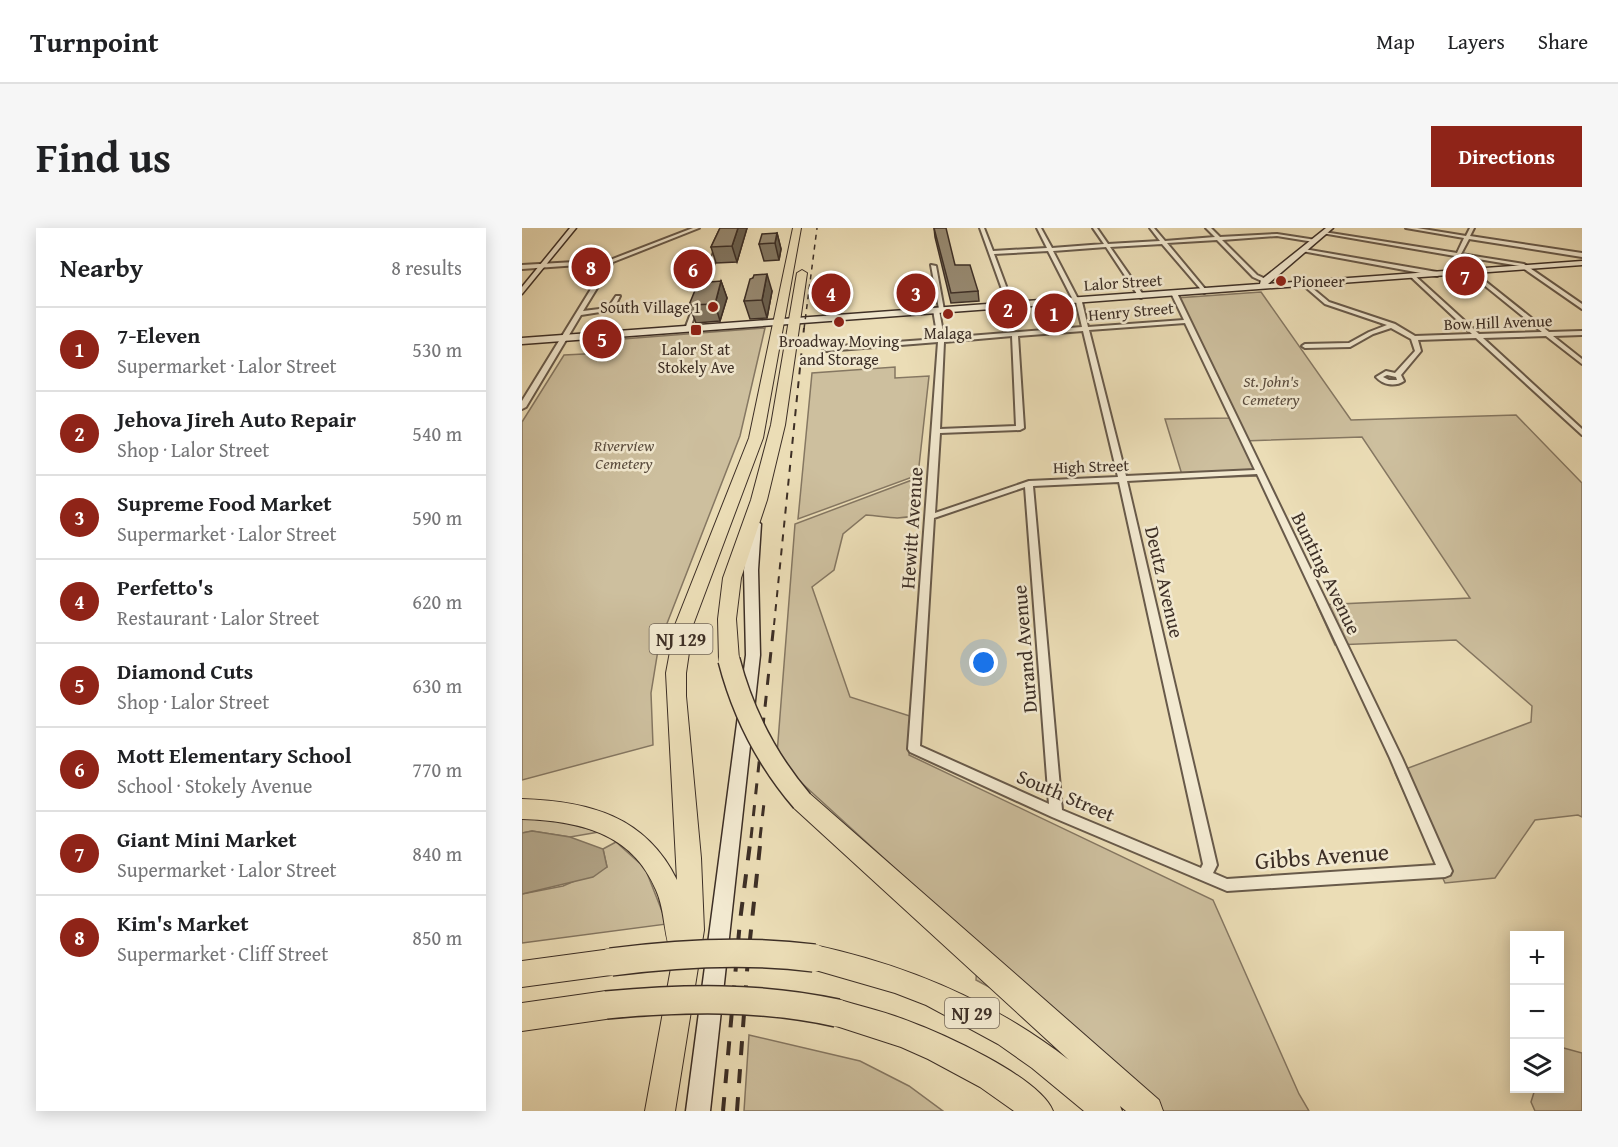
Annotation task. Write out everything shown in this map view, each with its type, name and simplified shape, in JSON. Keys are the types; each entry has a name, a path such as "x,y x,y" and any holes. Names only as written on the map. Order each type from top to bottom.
{"highway":[{"name":"NJ 129","path":"759,500 778,425 797,228"},
{"name":"NJ 129","path":"675,1014 691,930 676,696 680,646 691,604 756,438 804,259"},
{"path":"759,500 743,542 731,586 727,618 729,660 739,701 752,730 769,758 802,801 1148,1111"},
{"path":"522,809 559,810 601,821 634,840 647,852 657,865 671,896 681,939 684,972"},
{"name":"NJ 29","path":"522,974 611,962 723,951 758,951 814,958 878,973 955,1004 1041,1056 1107,1111"},
{"name":"NJ 29","path":"522,1017 606,1005 678,999 756,999 811,1006 902,1033 949,1054 990,1077 1038,1111"},
{"path":"660,1111 675,1014"}],"main road":[{"path":"522,292 525,284 543,266 573,228"},
{"path":"1265,284 1327,230"},
{"name":"Lalor Street","path":"522,341 1141,296 1265,284 1305,284 1582,263"},
{"name":"NJ 129","path":"698,1111 753,655 751,570 759,500"},
{"name":"NJ 129","path":"652,1111 675,1014"}],"street":[{"path":"522,267 611,261 697,228"},
{"path":"687,328 725,228"},
{"path":"982,228 1010,304"},
{"name":"Deutz Avenue","path":"1039,228 1080,302 1123,479 1210,865 1205,874"},
{"path":"1095,228 1141,296"},
{"path":"1152,228 1204,291"},
{"path":"1208,228 1265,284"},
{"path":"1265,228 1274,235"},
{"path":"1408,228 1582,255"},
{"path":"1455,273 1452,267 1472,228"},
{"path":"1327,230 1527,267 1582,307"},
{"path":"663,233 664,240"},
{"path":"991,253 1274,235 1314,241"},
{"path":"1304,250 1437,274"},
{"path":"1570,253 1569,260 1573,264"},
{"path":"522,407 611,261"},
{"name":"Hewitt Avenue","path":"914,749 942,340 933,266"},
{"path":"1470,271 1582,362"},
{"path":"1413,276 1582,433"},
{"path":"1305,284 1327,303 1393,325 1414,338 1418,351 1397,375"},
{"name":"Bunting Avenue","path":"1174,293 1396,758 1445,871"},
{"path":"581,313 610,310 618,297"},
{"name":"Henry Street","path":"825,349 1188,321"},
{"path":"1305,346 1350,345 1371,333 1393,325"},
{"name":"Bow Hill Avenue","path":"1414,338 1582,333"},
{"path":"936,431 1020,428 1014,334"},
{"name":"High Street","path":"930,517 1029,483 1259,472"},
{"name":"Durand Avenue","path":"1029,483 1056,813"},
{"name":"South Street","path":"914,749 1056,813 1205,874"},
{"name":"Gibbs Avenue","path":"1205,874 1227,885 1445,871"}],"green space":[{"name":"St. John's Cemetery","path":"1261,292 1351,420 1516,415 1582,483 1582,817 1578,815 1535,820 1495,878 1445,883 1395,773 1531,722 1532,706 1456,640 1335,645 1317,605 1470,598 1362,437 1243,441 1259,476 1183,478 1165,419 1231,418 1176,298"},
{"name":"Riverview Cemetery","path":"765,328 740,436 659,644 651,693 653,745 522,780 522,422 564,355 604,353 610,340"},
{"path":"895,367 895,378 929,376 918,475 798,519 812,373"},
{"path":"920,477 916,515 896,518 866,515 843,534 834,570 812,587 850,697 913,717 909,755 1213,900 1299,1094 1309,1111 1152,1111 1040,1014 976,980 978,944 795,777 777,754 795,524"},
{"path":"536,814 599,832 570,837 532,831 522,833 522,815"},
{"path":"616,842 645,868 667,924 522,943 522,894 563,886 607,867 603,849"},
{"path":"749,1035 860,1061 909,1086 943,1111 744,1111"},
{"path":"1564,1048 1582,1053 1582,1111 1535,1111 1531,1102 1534,1093 1564,1093"}],"shaded area":[{"path":"532,831 570,837 603,849 607,867 593,877 522,894 522,833"}],"building":[{"path":"720,228 738,228 732,246 711,247"},
{"path":"934,228 946,228 955,265 970,265 978,291 951,293"},
{"path":"777,233 775,243 759,244 762,234"},
{"path":"767,274 762,300 744,301 750,279 754,275"},
{"path":"721,281 715,304 689,305 698,283"}],"railway":[{"path":"804,329 817,228"},
{"path":"774,625 804,328"},
{"path":"751,838 774,623"},
{"path":"760,838 764,803"},
{"path":"723,1111 740,921 751,836"},
{"path":"737,1111 748,958 761,836"}],"place":[{"name":"Kim's Market","path":"591,267"},
{"name":"Mott Elementary School","path":"693,269"},
{"name":"Giant Mini Market","path":"1465,276"},
{"name":"Pioneer","path":"1281,281"},
{"name":"Perfetto's","path":"831,293"},
{"name":"Supreme Food Market","path":"916,293"},
{"name":"South Village 1","path":"713,307"},
{"name":"Jehova Jireh Auto Repair","path":"1008,309"},
{"name":"7-Eleven","path":"1054,313"},
{"name":"Malaga","path":"948,314"},
{"name":"Broadway Moving and Storage","path":"839,322"},
{"name":"Lalor St at Stokely Ave","path":"696,330"},
{"name":"Diamond Cuts","path":"602,339"}]}
